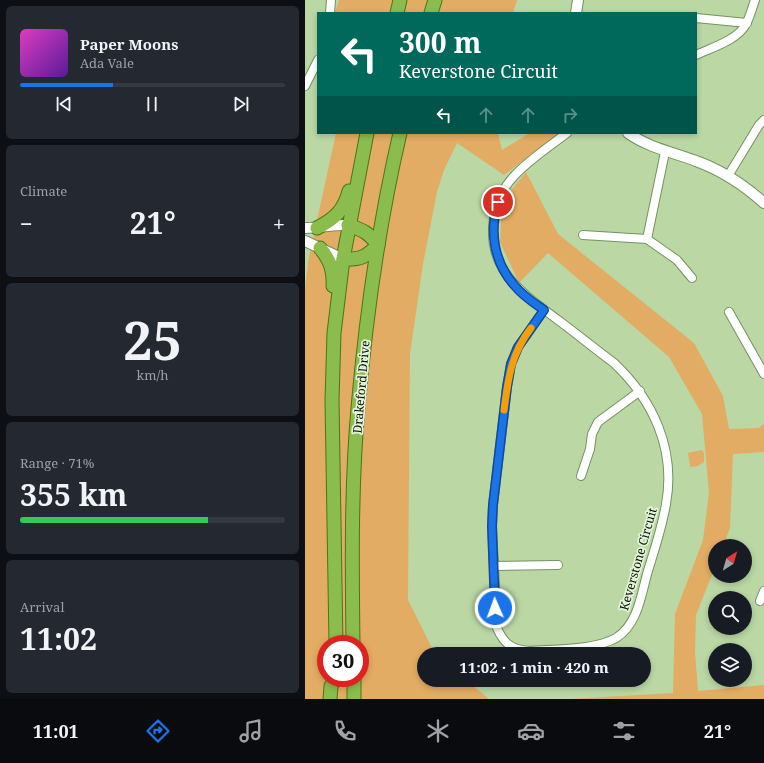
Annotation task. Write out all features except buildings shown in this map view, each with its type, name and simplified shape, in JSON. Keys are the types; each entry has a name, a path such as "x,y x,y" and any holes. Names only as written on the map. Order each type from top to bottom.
{"highway":[{"path":"397,12 401,0"},
{"path":"431,12 435,0"},
{"name":"Drakeford Drive","path":"336,635 332,400 334,333 348,226 367,134"},
{"name":"Drakeford Drive","path":"353,635 353,516 358,409 378,245 400,134"},
{"path":"311,228 328,222 337,214 346,202 355,162 363,150"},
{"path":"343,258 361,258 369,254 378,245 370,235 359,229 348,226"},
{"path":"320,248 327,257 334,274 331,313 334,333"},
{"path":"330,699 331,687"},
{"path":"336,687 336,699"},
{"path":"354,687 354,699"}],"street":[{"path":"330,12 331,0"},
{"path":"576,12 578,0"},
{"path":"697,55 736,36 747,23 755,0"},
{"path":"697,18 747,23"},
{"path":"305,86 317,62"},
{"path":"728,176 759,125 764,120"},
{"name":"Keverstone Circuit","path":"544,310 518,347 509,373 493,505 492,526 497,628 501,636 511,647 530,651 604,644 615,638 629,626 637,609 667,503 668,482 665,450 659,429 651,410 640,391 628,376 614,363 516,287 504,271 495,249 493,225 498,202 505,188 514,175 526,164 566,134"},
{"path":"630,134 665,152 696,161 728,176 764,202"},
{"path":"647,239 665,152"},
{"path":"311,228 339,224 348,226"},
{"path":"583,235 647,239 677,260 692,278"},
{"path":"305,241 343,258"},
{"path":"729,312 763,369"},
{"path":"581,476 593,430 598,422 640,391"},
{"path":"493,566 558,565"},
{"path":"759,601 764,591"}],"shaded area":[{"path":"339,0 517,0 513,12 335,12"},
{"path":"336,134 498,134 502,150 528,134 558,134 504,175 457,143 444,170 437,192 423,264 410,354 408,600 432,647 417,647 417,687 474,687 489,699 305,699 305,290 308,262"},
{"path":"526,172 558,234 694,343 723,396 729,429 759,428 764,424 764,452 733,454 730,528 726,539 708,539 709,583 696,615 695,652 698,691 764,685 764,699 570,699 673,693 675,614 703,540 709,493 702,414 669,357 548,253 519,283 500,242 502,202"},
{"path":"702,450 704,453 704,462 698,466 691,467 688,453"}],"slow traffic":[{"path":"504,410 511,364 518,347 531,328"}],"route":[{"path":"495,608 492,526 493,505 509,373 518,347 544,310 526,296 507,277 497,256 494,243 493,225 498,202"}]}
